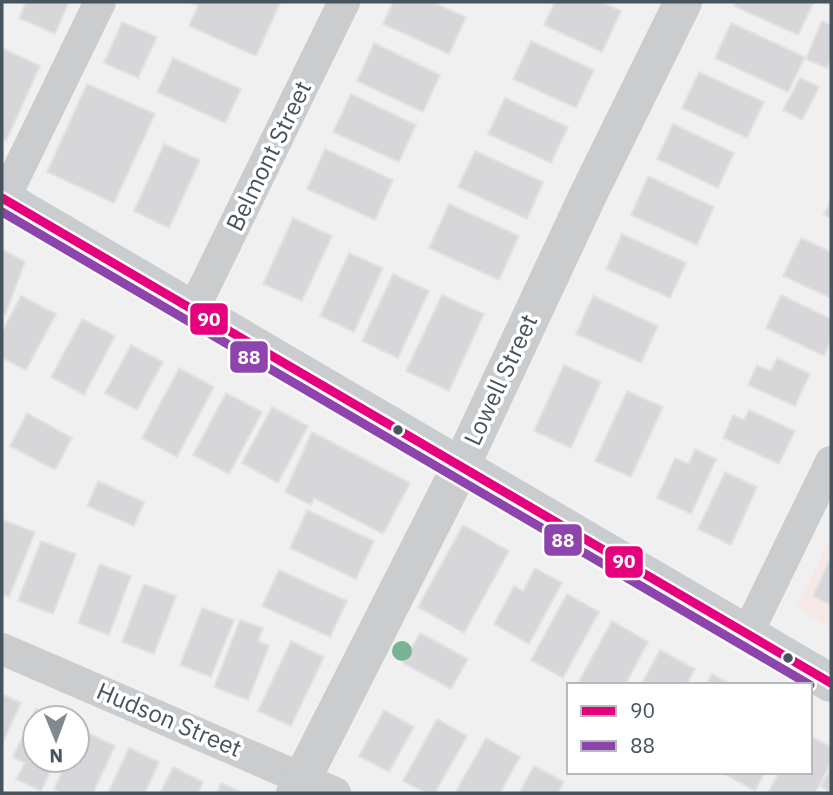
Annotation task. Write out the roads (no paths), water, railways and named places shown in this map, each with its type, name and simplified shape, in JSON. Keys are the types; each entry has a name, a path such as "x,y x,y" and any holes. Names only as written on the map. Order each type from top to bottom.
{"main road":[{"path":"3,198 831,683"}],"street":[{"path":"3,198 100,2"},
{"name":"Belmont Street","path":"193,310 344,2"},
{"name":"Lowell Street","path":"311,788 589,193 683,2"},
{"path":"747,634 831,462"},
{"name":"Hudson Street","path":"2,649 311,788"}]}
